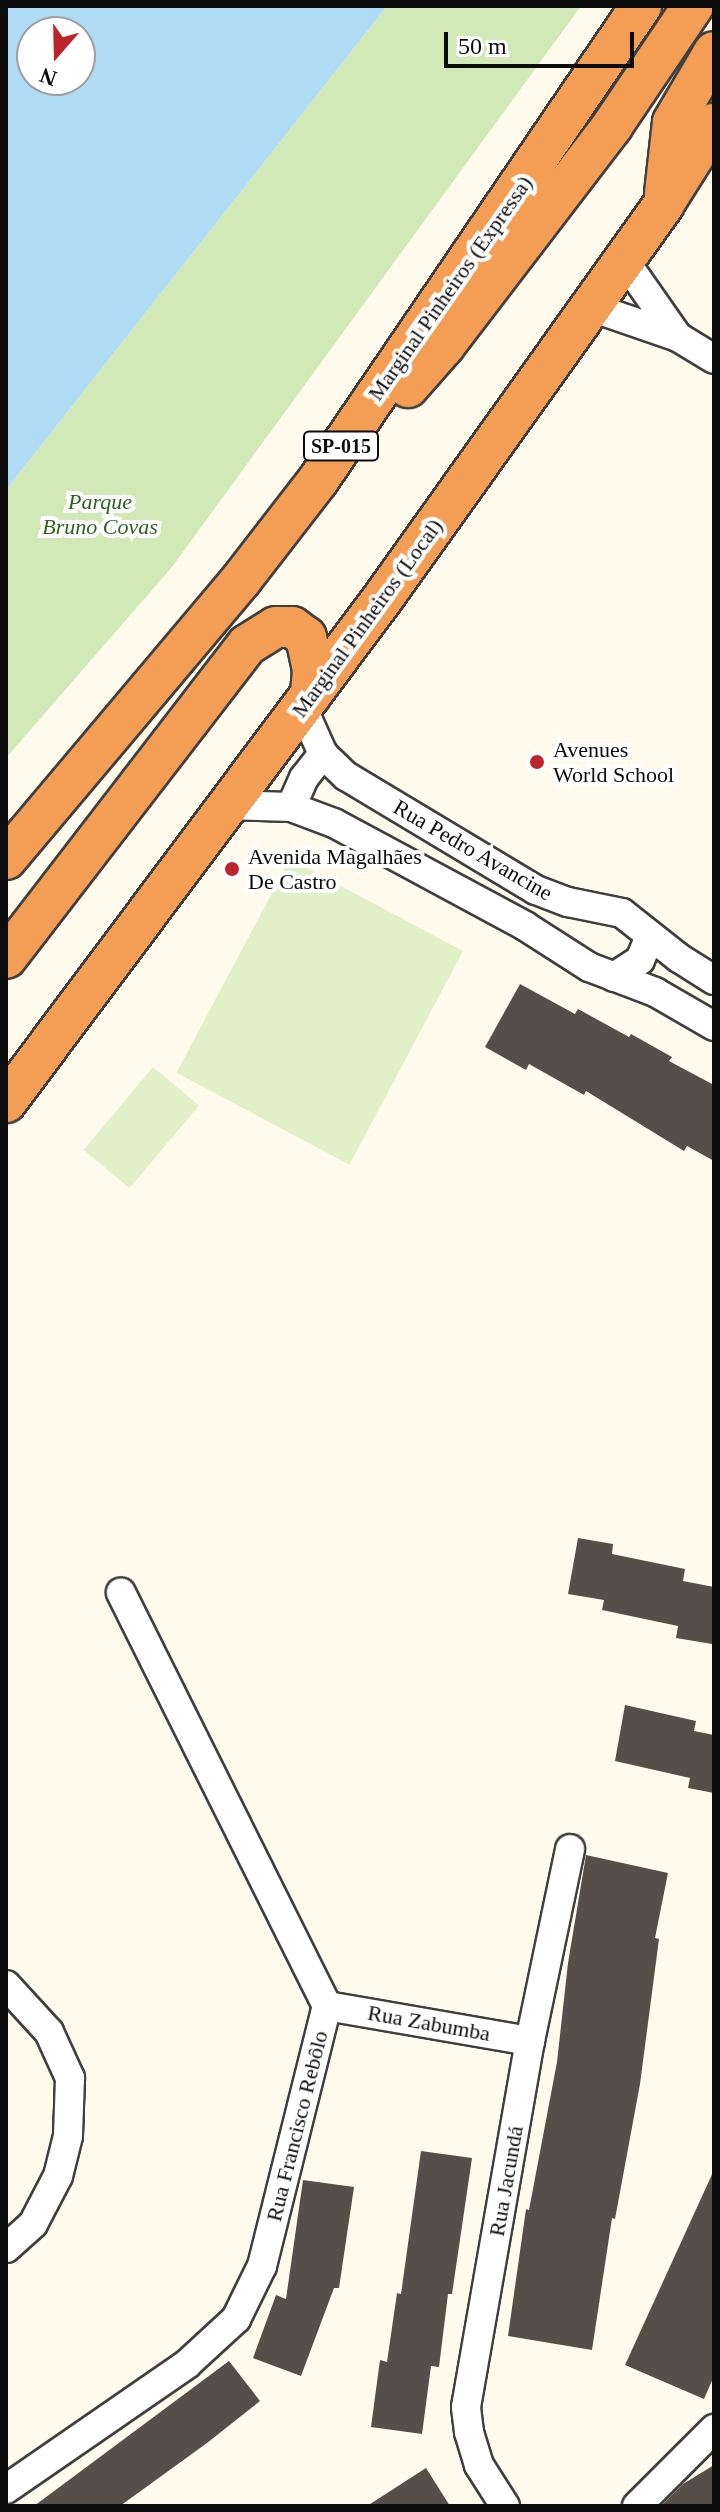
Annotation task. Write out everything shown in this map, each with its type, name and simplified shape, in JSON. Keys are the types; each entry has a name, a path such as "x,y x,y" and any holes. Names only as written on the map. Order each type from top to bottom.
{"highway":[{"name":"Marginal Pinheiros (Expressa)","path":"6,859 241,580 319,479 641,6"},
{"path":"319,479 379,421 444,346 612,126 693,6"},
{"path":"663,205 673,122 714,52"},
{"name":"Marginal Pinheiros (Local)","path":"6,1102 307,701 663,205 714,124"},
{"path":"6,958 247,645 276,627 292,627 306,637 313,670 307,701"}],"street":[{"path":"624,260 678,337"},
{"path":"591,307 678,337 714,359"},
{"name":"Rua Pedro Avancine","path":"307,701 323,754 346,776 536,890 622,913 714,980"},
{"path":"291,807 304,778 323,754"},
{"name":"Rua Pedro Avancine","path":"227,805 291,807 334,823 566,950 589,967 655,992 714,1026"},
{"path":"566,950 570,924 583,905"},
{"path":"614,977 640,960 650,936"},
{"name":"Rua Francisco Rebôlo","path":"6,2489 187,2364 236,2319 262,2266 327,2006 121,1592"},
{"name":"Rua Jacundá","path":"505,2506 479,2465 469,2432 466,2407 530,2041 570,1849"},
{"path":"6,1985 49,2032 70,2078 68,2136 58,2176 33,2224 6,2248"},
{"name":"Rua Zabumba","path":"327,2006 530,2041"},
{"path":"637,2506 714,2429"}],"green space":[{"name":"Parque Bruno Covas","path":"387,6 581,6 172,567 6,758 6,490"},
{"path":"290,859 463,951 349,1165 176,1073"},
{"path":"153,1067 199,1106 130,1188 84,1150"}],"water":[{"path":"6,6 387,6 6,490"}],"building":[{"path":"520,984 575,1014 578,1009 629,1037 631,1034 672,1057 669,1061 714,1085 714,1161 687,1146 684,1151 586,1091 584,1095 529,1064 526,1070 485,1047"},
{"path":"578,1538 613,1544 612,1554 685,1569 683,1581 714,1587 712,1644 676,1638 678,1626 602,1610 604,1600 568,1594"},
{"path":"625,1705 696,1721 694,1731 714,1735 714,1793 688,1788 690,1778 615,1761"},
{"path":"586,1855 668,1873 655,1938 659,1939 640,2084 615,2219 612,2218 592,2350 508,2336 526,2209 529,2210 557,2062 568,1963"},
{"path":"421,2151 472,2158 452,2294 448,2294 439,2367 431,2366 422,2434 371,2427 380,2360 387,2362 397,2293 401,2294"},
{"path":"714,2170 714,2376 704,2399 625,2365"},
{"path":"303,2180 354,2187 339,2288 334,2288 301,2376 253,2358 276,2295 286,2299"},
{"path":"229,2361 260,2401 207,2443 120,2506 34,2506"},
{"path":"714,2465 714,2506 661,2506 683,2484"},
{"path":"426,2468 450,2506 367,2506"}],"place":[{"name":"Avenues World School","path":"537,762"},
{"name":"Avenida Magalhães De Castro","path":"232,869"}]}
